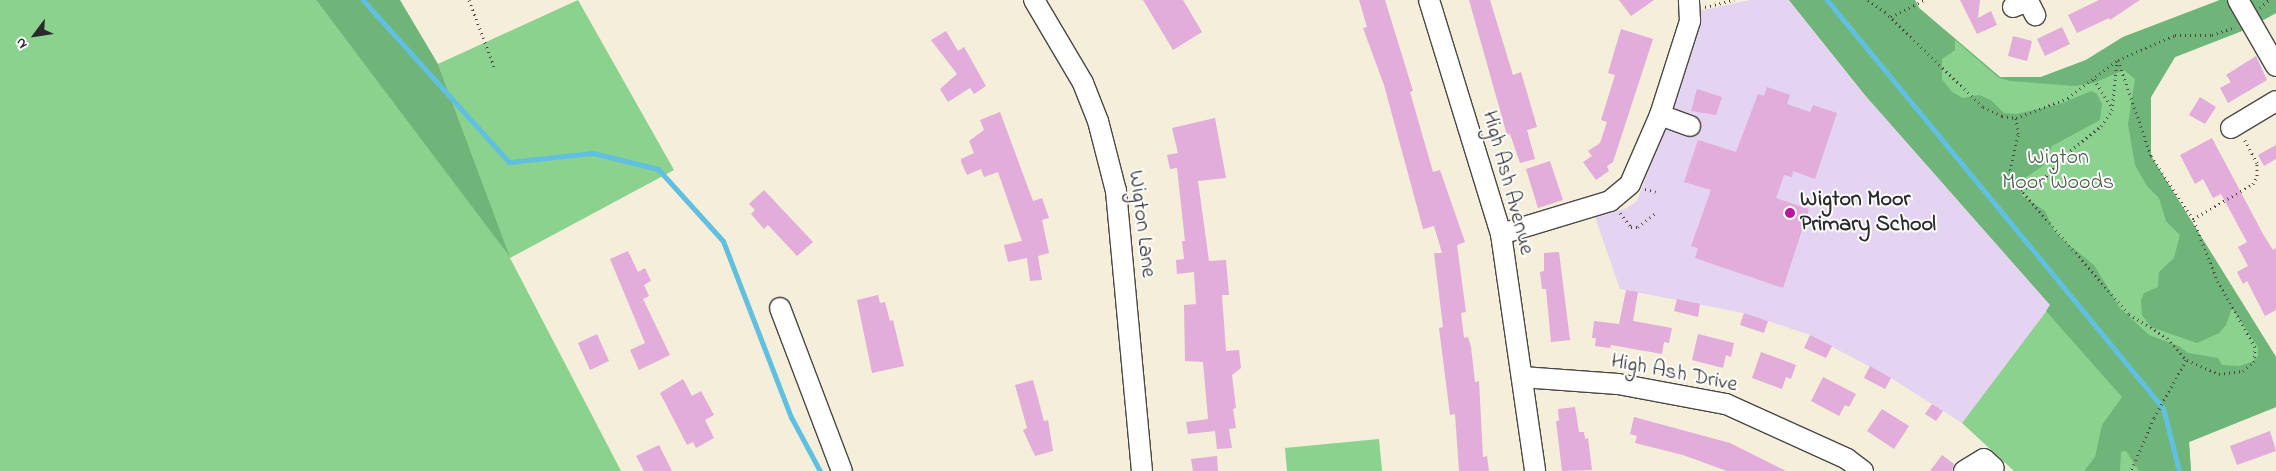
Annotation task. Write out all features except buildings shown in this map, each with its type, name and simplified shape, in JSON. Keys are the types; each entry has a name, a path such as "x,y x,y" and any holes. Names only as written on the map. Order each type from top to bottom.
{"street":[{"name":"Wigton Lane","path":"1034,0 1083,83 1098,121 1116,191 1142,471"},
{"name":"High Ash Avenue","path":"1429,0 1501,234 1535,471"},
{"path":"2238,0 2250,16 2276,66"},
{"path":"1501,234 1610,201 1630,184 1639,171 1660,115 1690,21 1689,5"},
{"path":"2234,126 2276,102"},
{"path":"1660,115 1690,126"},
{"path":"780,308 842,471"},
{"name":"High Ash Drive","path":"1522,377 1618,384 1726,404 1846,459 1863,471"},
{"path":"1964,471 1984,459 1994,468"}],"path":[{"path":"469,0 494,66"},
{"path":"1689,5 1734,0"},
{"path":"1868,0 1890,17 1970,96 2002,116 2016,118 2050,108 2084,89 2118,60 2176,35 2229,31 2269,0"},
{"path":"1890,17 1924,0"},
{"path":"2016,118 2018,135 2010,169 2013,181 2128,314 2167,338 2186,360 2219,374 2243,370 2254,362 2255,347 2218,282 2193,219 2151,156 2118,60"},
{"path":"2021,190 2043,180 2059,160 2102,126 2112,108 2118,60"},
{"path":"2094,79 2112,108"},
{"path":"2193,219 2243,192 2257,176 2257,163 2234,126"},
{"path":"1610,201 1631,227 1638,227 1657,212"},
{"path":"2131,471 2157,412 2186,360"}],"shaded area":[{"name":"Wigton Moor Primary School","path":"1750,0 1789,0 1865,95 2051,305 1962,423 1891,378 1810,335 1744,313 1620,289 1595,217 1627,208 1637,201 1697,37 1701,20 1699,11"}],"green space":[{"path":"0,0 316,0 509,255 438,64 578,0 674,170 510,258 621,471 0,471"},
{"path":"316,0 400,0 438,64 510,257"},
{"name":"Wigton Moor Woods","path":"1789,0 1915,0 1919,8 2000,77 2041,77 2086,60 2123,37 2220,0 2276,0 2276,13 2247,29 2175,57 2151,97 2151,156 2276,357 2276,407 2189,442 2191,471 2014,471 1962,423 2051,305 1865,95"},
{"name":"Wigton Moor Woods","path":"1789,0 1915,0 1919,8 2000,77 2041,77 2086,60 2123,37 2220,0 2276,0 2276,13 2247,29 2175,57 2151,97 2151,156 2276,357 2276,407 2189,442 2191,471 2139,471 2126,451 2121,452 2120,471 2084,471 2095,457 2102,425 2122,397 2046,311 2050,305 1865,95","holes":["1955,40 1999,78 2010,81 2075,86 2094,83 2124,70 2135,79 2128,124 2135,165 2147,186 2159,198 2166,221 2180,235 2174,258 2159,272 2158,287 2144,293 2141,300 2142,315 2151,327 2197,343 2219,333 2226,325 2232,308 2258,347 2258,356 2252,362 2239,366 2222,365 2218,358 2188,353 2179,346 2149,335 2120,308 2094,265 2063,240 2053,229 2045,211 2022,196 2019,182 2043,166 2052,146 2100,120 2102,104 2097,94 2091,91 2060,104 2016,114 2004,113 1991,100 1979,95 1963,98 1952,92 1942,79 1942,59 1955,50"]},
{"path":"1379,439 1382,471 1287,471 1285,448"}],"waterway":[{"path":"363,0 509,162 593,153 658,169 723,241 791,417 820,471"},
{"path":"1827,0 2163,408 2179,471"}],"place":[{"name":"Wigton Moor Primary School","path":"1790,213"}]}
